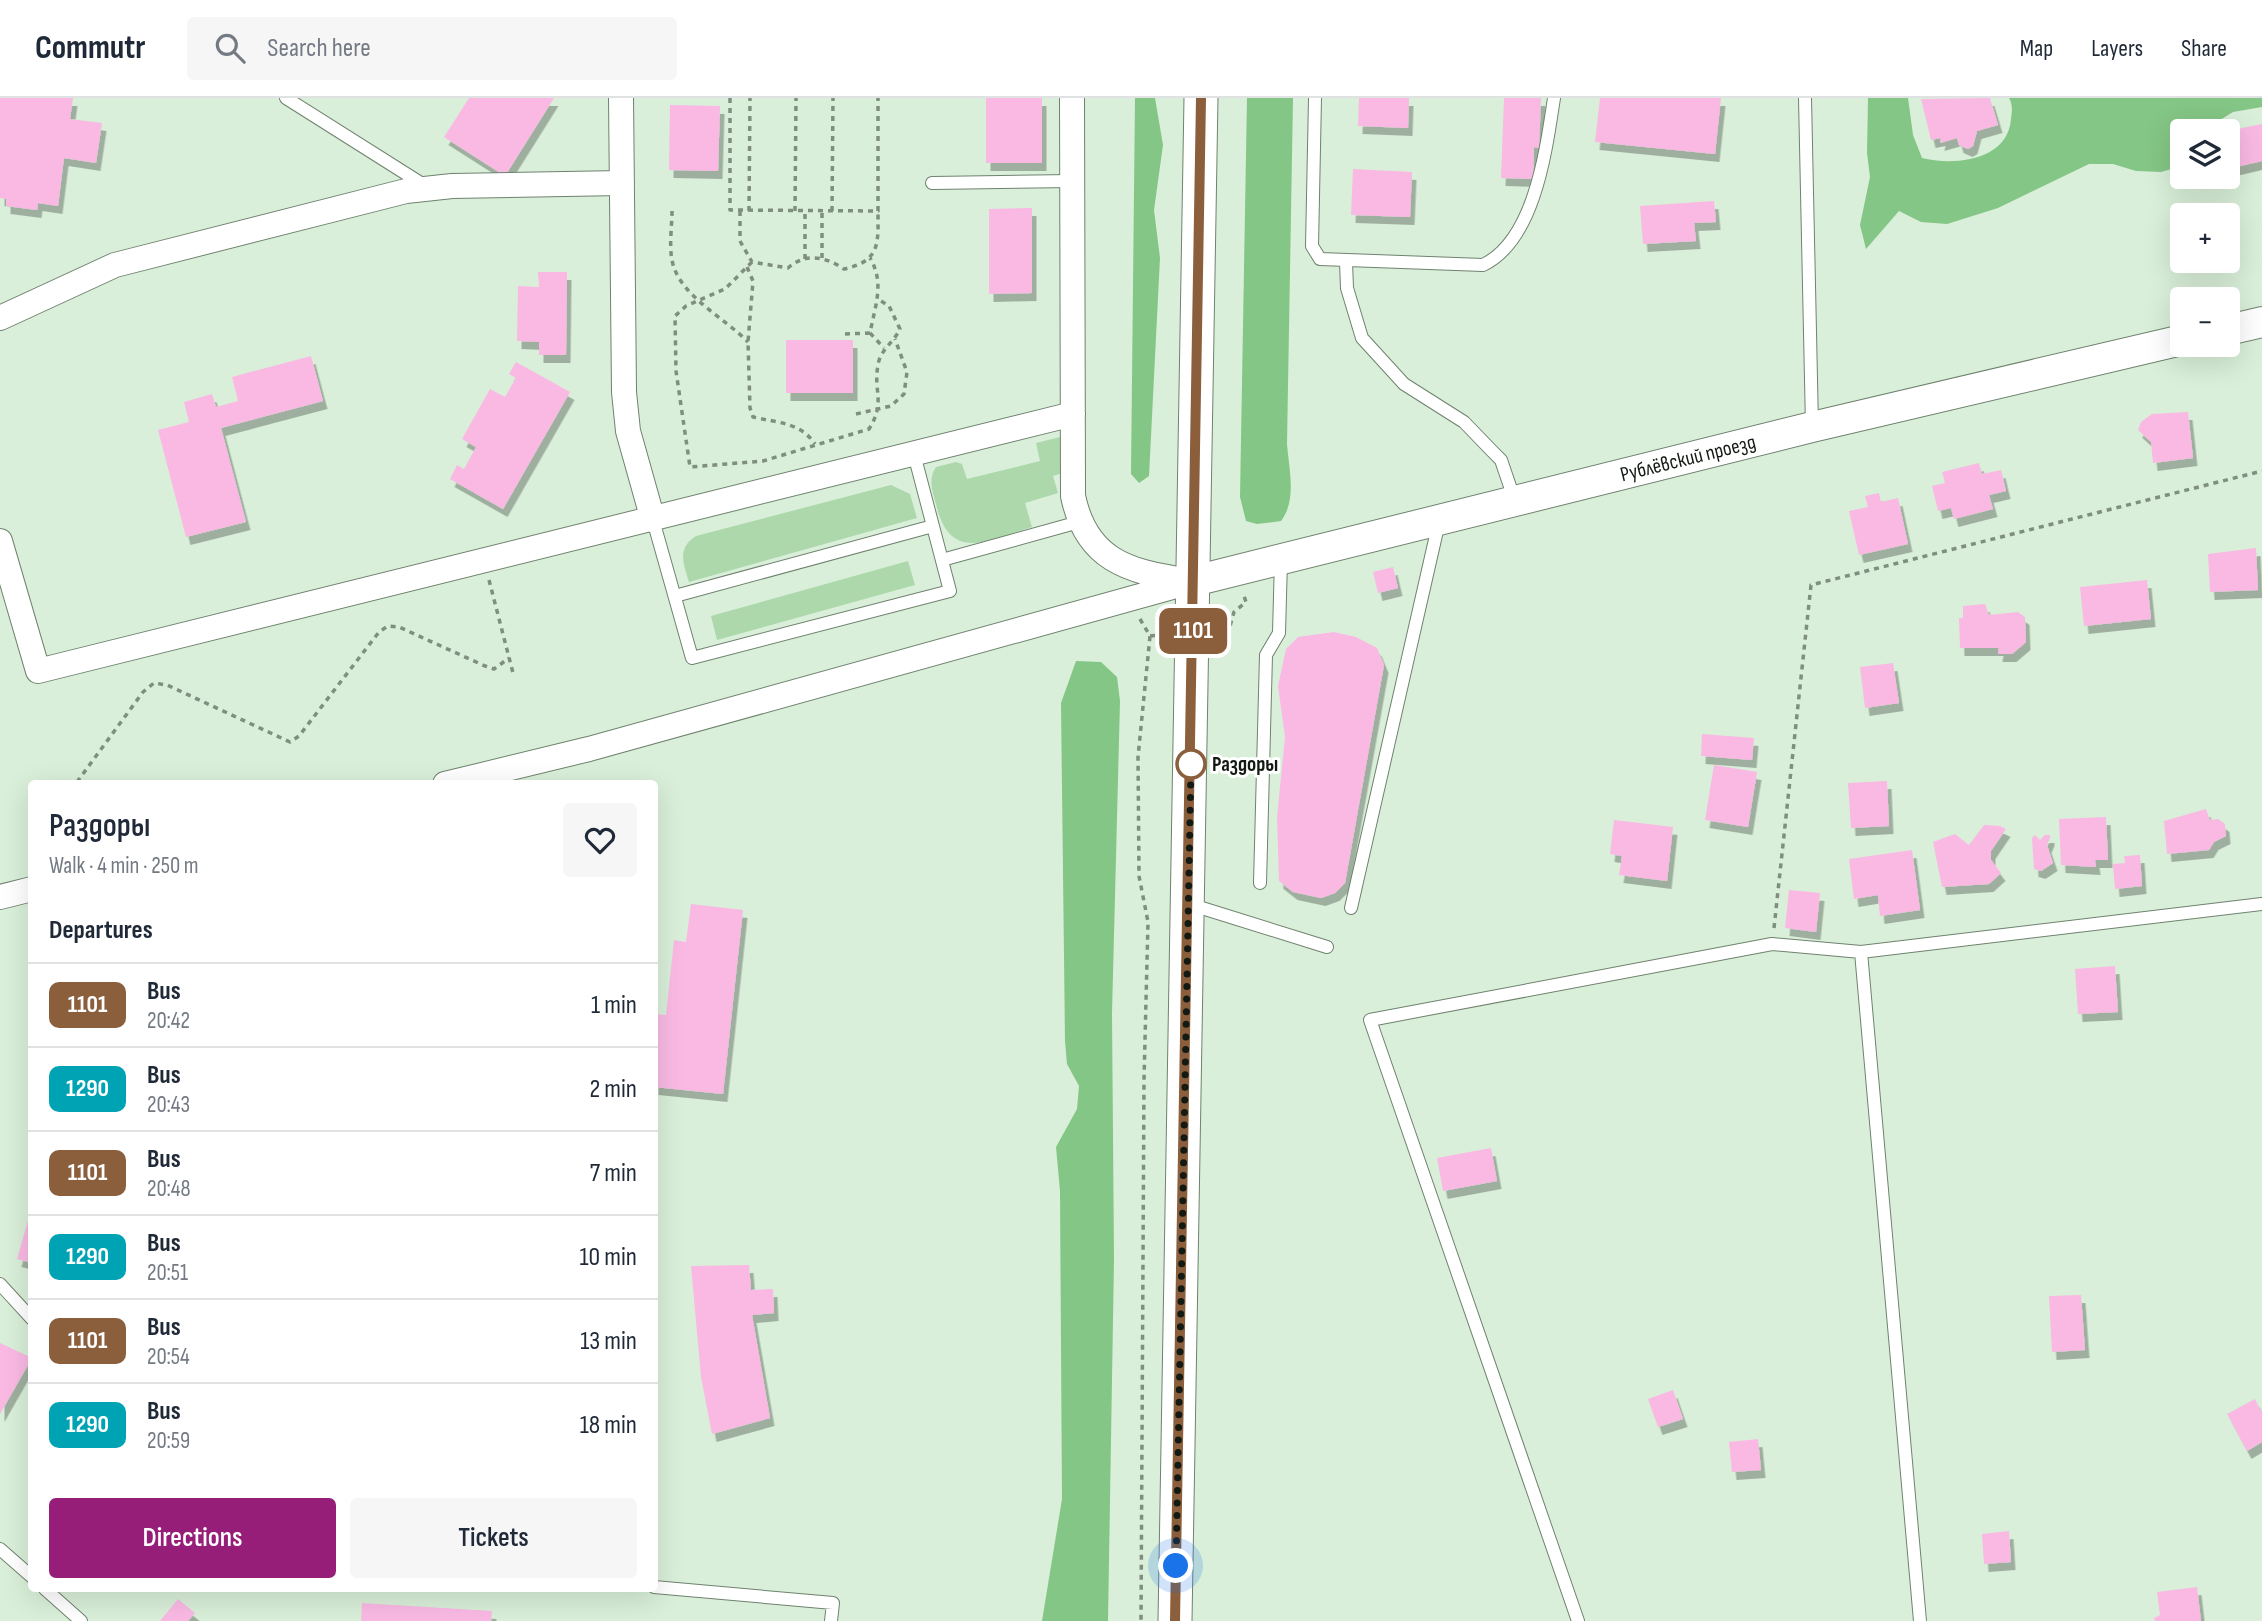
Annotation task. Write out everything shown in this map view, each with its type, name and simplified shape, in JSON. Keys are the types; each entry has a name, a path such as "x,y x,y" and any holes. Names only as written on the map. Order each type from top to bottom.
{"main road":[{"path":"1175,1621 1195,581 1201,98"}],"street":[{"path":"621,98 624,393 628,431 653,520"},
{"path":"1072,98 1073,496 1079,522 1094,545 1123,565 1157,576 1195,581"},
{"path":"0,318 115,265 427,187 622,183"},
{"path":"2240,327 2262,322"},
{"name":"Рублёвский проезд","path":"1195,581 1812,426 2170,343"},
{"path":"0,541 38,671 1073,414"},
{"path":"461,780 589,749 1195,581"},
{"path":"0,897 28,890"}],"lane":[{"path":"286,98 427,187"},
{"path":"1315,98 1312,246 1320,259 1483,265 1498,258 1514,240 1546,153 1554,98"},
{"path":"1805,98 1812,426"},
{"path":"932,183 1072,181"},
{"path":"1346,262 1349,301 1362,338 1404,384 1464,422 1492,450 1501,460 1515,501"},
{"path":"653,520 692,658 950,591 915,454"},
{"path":"1351,908 1439,519"},
{"path":"942,560 1079,522"},
{"path":"675,596 933,526"},
{"path":"1260,883 1266,654 1279,633 1281,560"},
{"path":"1188,903 1328,947"},
{"path":"1578,1621 1370,1020 1772,944 1861,952 2262,904"},
{"path":"1861,952 1920,1621"},
{"path":"0,1284 28,1315"},
{"path":"0,1549 28,1574"},
{"path":"658,1587 833,1603 831,1621"},
{"path":"48,1592 81,1621"}],"path":[{"path":"730,98 730,211 878,211"},
{"path":"750,98 750,211"},
{"path":"794,211 796,98"},
{"path":"832,211 833,98"},
{"path":"752,262 788,268 796,260 822,258 844,269 859,266 870,258 877,247 878,98"},
{"path":"672,211 671,261 696,301 729,322 748,342"},
{"path":"740,211 740,241 752,262"},
{"path":"805,211 805,259"},
{"path":"822,211 822,258"},
{"path":"870,258 878,272 878,299 870,333"},
{"path":"752,262 725,289 696,301 675,316 674,333 690,467 763,461 869,429 879,408 878,364 884,348 895,339 900,329 897,317 889,306 878,299"},
{"path":"747,267 753,281 748,342 750,408 753,417 792,424 807,433 815,444"},
{"path":"845,334 870,333 884,348"},
{"path":"856,414 891,406 904,394 907,372 895,339"},
{"path":"1772,944 1811,585 2262,471"},
{"path":"485,561 513,673"},
{"path":"1219,637 1227,637 1234,612 1246,602 1244,596"},
{"path":"1128,599 1150,636 1138,757 1139,876 1148,922 1144,1080 1141,1621"},
{"path":"78,780 143,692 154,683 167,685 290,742 299,736 379,632 388,626 399,628 494,669 509,658"},
{"path":"1150,636 1161,635"}],"green space":[{"path":"1135,98 1155,98 1163,145 1154,210 1160,258 1149,476 1139,483 1131,474"},
{"path":"1247,98 1293,98 1287,444 1290,494 1286,513 1281,521 1257,524 1246,521 1240,497"},
{"path":"1868,98 1908,98 1913,135 1922,158 1949,161 1977,157 2000,144 2008,133 2011,119 2012,106 2009,98 2262,98 2262,107 2233,112 2222,119 2170,119 2170,169 2161,172 2136,171 2113,164 2089,164 1998,208 1947,224 1921,222 1899,211 1866,249 1860,225 1870,177 1867,153"},
{"path":"1064,436 1066,472 1053,476 1058,493 1025,503 1032,527 973,543 961,541 951,535 942,523 932,489 931,480 936,467 956,462 962,464 967,479 1040,461 1036,443"},
{"path":"891,485 910,494 917,518 689,582 683,556 686,546 696,536"},
{"path":"908,561 915,585 717,640 711,616"},
{"path":"1076,661 1101,662 1117,677 1120,701 1112,1013 1114,1259 1108,1621 1042,1621 1062,1499 1060,1191 1056,1147 1077,1109 1079,1086 1067,1064 1065,1041 1061,703"}],"building":[{"path":"0,98 73,98 70,119 102,123 96,163 64,158 58,206 38,203 37,210 6,206 6,199 0,198"},
{"path":"469,98 554,98 505,176 444,137"},
{"path":"986,98 1042,98 1042,163 986,163"},
{"path":"1359,98 1409,98 1408,128 1358,126"},
{"path":"1504,98 1541,98 1539,148 1534,147 1533,179 1501,178"},
{"path":"1600,98 1721,98 1715,154 1595,142"},
{"path":"1990,98 1998,125 1977,131 1973,146 1968,149 1959,145 1957,138 1940,143 1941,138 1931,140 1921,99"},
{"path":"670,105 720,106 718,171 669,170"},
{"path":"2262,124 2262,161 2240,166 2240,129"},
{"path":"1353,169 1412,172 1410,217 1351,215"},
{"path":"1714,201 1716,222 1694,223 1696,241 1643,244 1640,206"},
{"path":"1032,208 1032,293 989,294 989,209"},
{"path":"538,272 567,272 566,355 539,355 539,342 517,341 518,286 539,287"},
{"path":"786,340 853,340 853,393 786,393"},
{"path":"311,356 323,401 221,428 246,522 186,537 158,430 189,422 184,402 212,394 216,407 238,401 232,377"},
{"path":"516,362 570,392 503,509 450,479 457,465 464,469 476,447 462,439 490,389 505,397 516,378 509,374"},
{"path":"2188,412 2193,458 2153,463 2151,442 2138,430 2141,422 2152,414"},
{"path":"1979,463 1982,474 2001,470 2006,491 1989,495 1993,509 1954,519 1951,508 1938,511 1932,486 1945,483 1942,472"},
{"path":"1879,493 1881,502 1898,498 1908,544 1859,555 1849,511 1868,507 1865,496"},
{"path":"2256,548 2258,590 2210,592 2208,554"},
{"path":"1393,567 1398,588 1378,593 1373,572"},
{"path":"2147,580 2151,619 2084,626 2080,587"},
{"path":"1985,604 1989,615 2018,612 2025,617 2026,642 2012,654 1998,654 1999,648 1960,648 1959,618 1963,618 1963,606"},
{"path":"1334,632 1356,637 1377,648 1384,665 1345,883 1335,893 1321,898 1293,892 1279,881 1277,817 1285,737 1278,686 1286,649 1298,637"},
{"path":"1893,663 1899,703 1865,708 1860,667"},
{"path":"1702,734 1754,738 1752,760 1701,756"},
{"path":"1714,765 1757,772 1748,827 1705,820"},
{"path":"1887,781 1889,826 1851,828 1848,783"},
{"path":"2206,809 2210,820 2218,819 2225,824 2226,836 2214,842 2209,850 2167,854 2164,821"},
{"path":"2106,817 2108,860 2095,860 2096,867 2061,865 2059,819"},
{"path":"1614,820 1673,827 1667,881 1619,875 1622,856 1610,854"},
{"path":"1984,825 2006,829 1991,851 1991,860 2001,873 1989,884 1942,887 1933,842 1955,834 1969,845"},
{"path":"2035,835 2040,840 2045,835 2050,835 2047,845 2053,863 2041,871 2034,869 2032,838"},
{"path":"1912,850 1920,910 1880,916 1878,895 1854,899 1849,859"},
{"path":"2140,855 2142,886 2115,889 2113,864 2125,863 2124,856"},
{"path":"1789,890 1820,893 1816,932 1785,928"},
{"path":"691,904 743,910 723,1094 658,1087 658,1014 666,1015 674,940 686,942"},
{"path":"2115,966 2118,1012 2078,1014 2075,969"},
{"path":"1491,1148 1497,1181 1443,1191 1437,1158"},
{"path":"28,1220 28,1262 17,1259"},
{"path":"749,1265 751,1290 773,1289 774,1313 752,1315 770,1418 712,1434 701,1377 691,1266"},
{"path":"2081,1295 2085,1350 2052,1352 2049,1296"},
{"path":"0,1343 28,1356 28,1365 0,1414"},
{"path":"1673,1390 1683,1419 1658,1427 1648,1399"},
{"path":"2255,1399 2262,1413 2262,1442 2247,1451 2227,1414"},
{"path":"1758,1439 1761,1470 1732,1472 1729,1442"},
{"path":"2009,1531 2011,1562 1984,1564 1982,1534"},
{"path":"2197,1587 2201,1621 2155,1621 2154,1618 2160,1615 2157,1592"},
{"path":"178,1599 195,1613 188,1621 160,1621"},
{"path":"362,1603 492,1611 491,1621 361,1621"}],"bus line":[{"name":"1101","path":"1175,1621 1195,581 1201,98"}],"place":[{"name":"Раздоры","path":"1191,764"}],"route":[{"path":"1176,1566 1191,764"}]}
